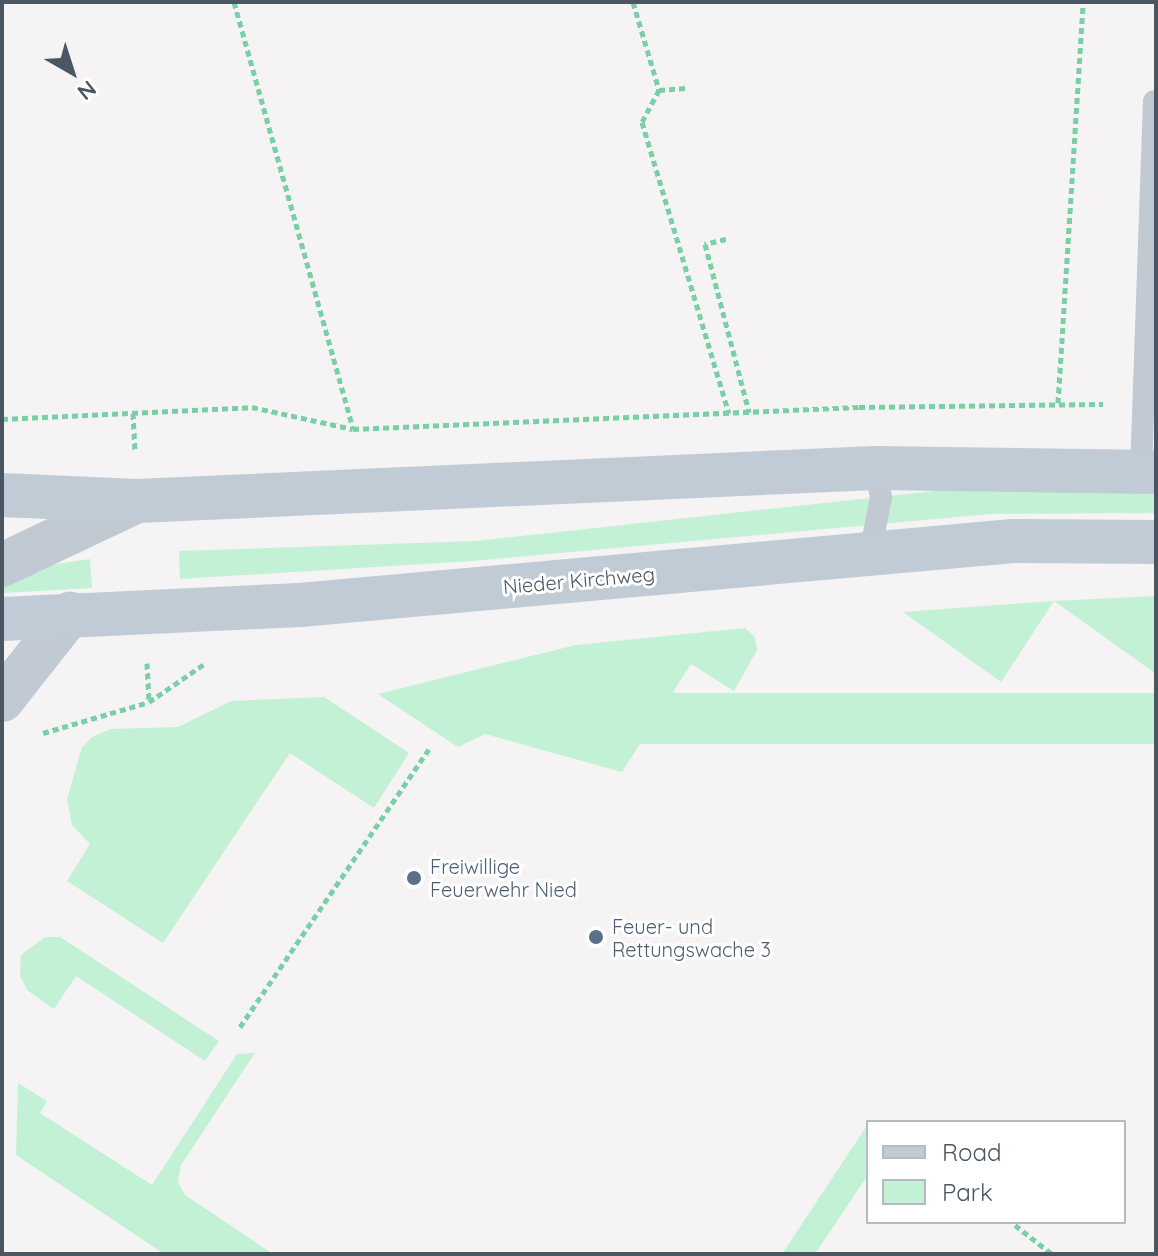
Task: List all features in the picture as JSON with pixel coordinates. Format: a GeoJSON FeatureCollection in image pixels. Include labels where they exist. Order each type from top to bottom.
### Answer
{"type":"FeatureCollection","features":[{"type":"Feature","properties":{"kind":"main road"},"geometry":{"type":"LineString","coordinates":[[2,495],[137,501],[875,468],[1148,472]]}},
{"type":"Feature","properties":{"kind":"main road","name":"Nieder Kirchweg"},"geometry":{"type":"LineString","coordinates":[[2,619],[300,605],[1013,541],[1156,542]]}},
{"type":"Feature","properties":{"kind":"street"},"geometry":{"type":"LineString","coordinates":[[2,565],[137,501]]}},
{"type":"Feature","properties":{"kind":"street"},"geometry":{"type":"LineString","coordinates":[[2,700],[70,614]]}},
{"type":"Feature","properties":{"kind":"lane"},"geometry":{"type":"LineString","coordinates":[[1148,472],[1143,404],[1154,101]]}},
{"type":"Feature","properties":{"kind":"lane"},"geometry":{"type":"LineString","coordinates":[[870,554],[881,497],[875,468]]}},
{"type":"Feature","properties":{"kind":"path"},"geometry":{"type":"LineString","coordinates":[[234,2],[353,429]]}},
{"type":"Feature","properties":{"kind":"path"},"geometry":{"type":"LineString","coordinates":[[633,2],[659,90],[642,122],[729,413]]}},
{"type":"Feature","properties":{"kind":"path"},"geometry":{"type":"LineString","coordinates":[[1058,403],[1083,2]]}},
{"type":"Feature","properties":{"kind":"path"},"geometry":{"type":"LineString","coordinates":[[659,90],[686,88]]}},
{"type":"Feature","properties":{"kind":"path"},"geometry":{"type":"LineString","coordinates":[[726,239],[705,244],[749,412]]}},
{"type":"Feature","properties":{"kind":"path"},"geometry":{"type":"LineString","coordinates":[[2,419],[252,407],[353,429],[749,412],[1058,403],[1143,404]]}},
{"type":"Feature","properties":{"kind":"path"},"geometry":{"type":"LineString","coordinates":[[133,413],[135,455]]}},
{"type":"Feature","properties":{"kind":"path"},"geometry":{"type":"LineString","coordinates":[[31,734],[149,702],[147,658]]}},
{"type":"Feature","properties":{"kind":"path"},"geometry":{"type":"LineString","coordinates":[[240,1027],[429,749]]}},
{"type":"Feature","properties":{"kind":"path"},"geometry":{"type":"LineString","coordinates":[[1015,1225],[1052,1254]]}},
{"type":"Feature","properties":{"kind":"green space"},"geometry":{"type":"Polygon","coordinates":[[[990,485],[1156,494],[1156,513],[990,514],[472,561],[180,579],[179,551],[476,541],[990,485]]]}},
{"type":"Feature","properties":{"kind":"green space"},"geometry":{"type":"Polygon","coordinates":[[[90,559],[92,588],[2,593],[2,587],[30,568],[90,559]]]}},
{"type":"Feature","properties":{"kind":"green space"},"geometry":{"type":"Polygon","coordinates":[[[1156,596],[1156,674],[1054,601],[1156,596]]]}},
{"type":"Feature","properties":{"kind":"green space"},"geometry":{"type":"Polygon","coordinates":[[[1054,601],[1001,682],[903,612],[1054,601]]]}},
{"type":"Feature","properties":{"kind":"green space"},"geometry":{"type":"Polygon","coordinates":[[[745,628],[755,637],[757,650],[734,691],[691,664],[622,772],[485,734],[458,747],[378,694],[576,645],[745,628]]]}},
{"type":"Feature","properties":{"kind":"green space"},"geometry":{"type":"Polygon","coordinates":[[[640,693],[1156,693],[1156,744],[640,744],[640,693]]]}},
{"type":"Feature","properties":{"kind":"green space"},"geometry":{"type":"Polygon","coordinates":[[[324,697],[409,753],[374,808],[290,753],[163,943],[67,881],[90,844],[72,825],[67,799],[82,747],[92,737],[111,729],[178,727],[231,701],[324,697]]]}},
{"type":"Feature","properties":{"kind":"green space"},"geometry":{"type":"Polygon","coordinates":[[[45,937],[60,937],[219,1041],[205,1061],[76,976],[54,1009],[27,990],[20,976],[21,955],[45,937]]]}},
{"type":"Feature","properties":{"kind":"green space"},"geometry":{"type":"Polygon","coordinates":[[[255,1053],[181,1165],[178,1182],[185,1195],[273,1254],[164,1254],[16,1155],[18,1083],[47,1101],[40,1113],[152,1185],[237,1054],[255,1053]]]}},
{"type":"Feature","properties":{"kind":"green space"},"geometry":{"type":"Polygon","coordinates":[[[866,1127],[866,1178],[815,1254],[782,1254],[866,1127]]]}},
{"type":"Feature","properties":{"kind":"place","name":"Freiwillige Feuerwehr Nied"},"geometry":{"type":"Point","coordinates":[414,878]}},
{"type":"Feature","properties":{"kind":"place","name":"Feuer- und Rettungswache 3"},"geometry":{"type":"Point","coordinates":[596,937]}}]}
